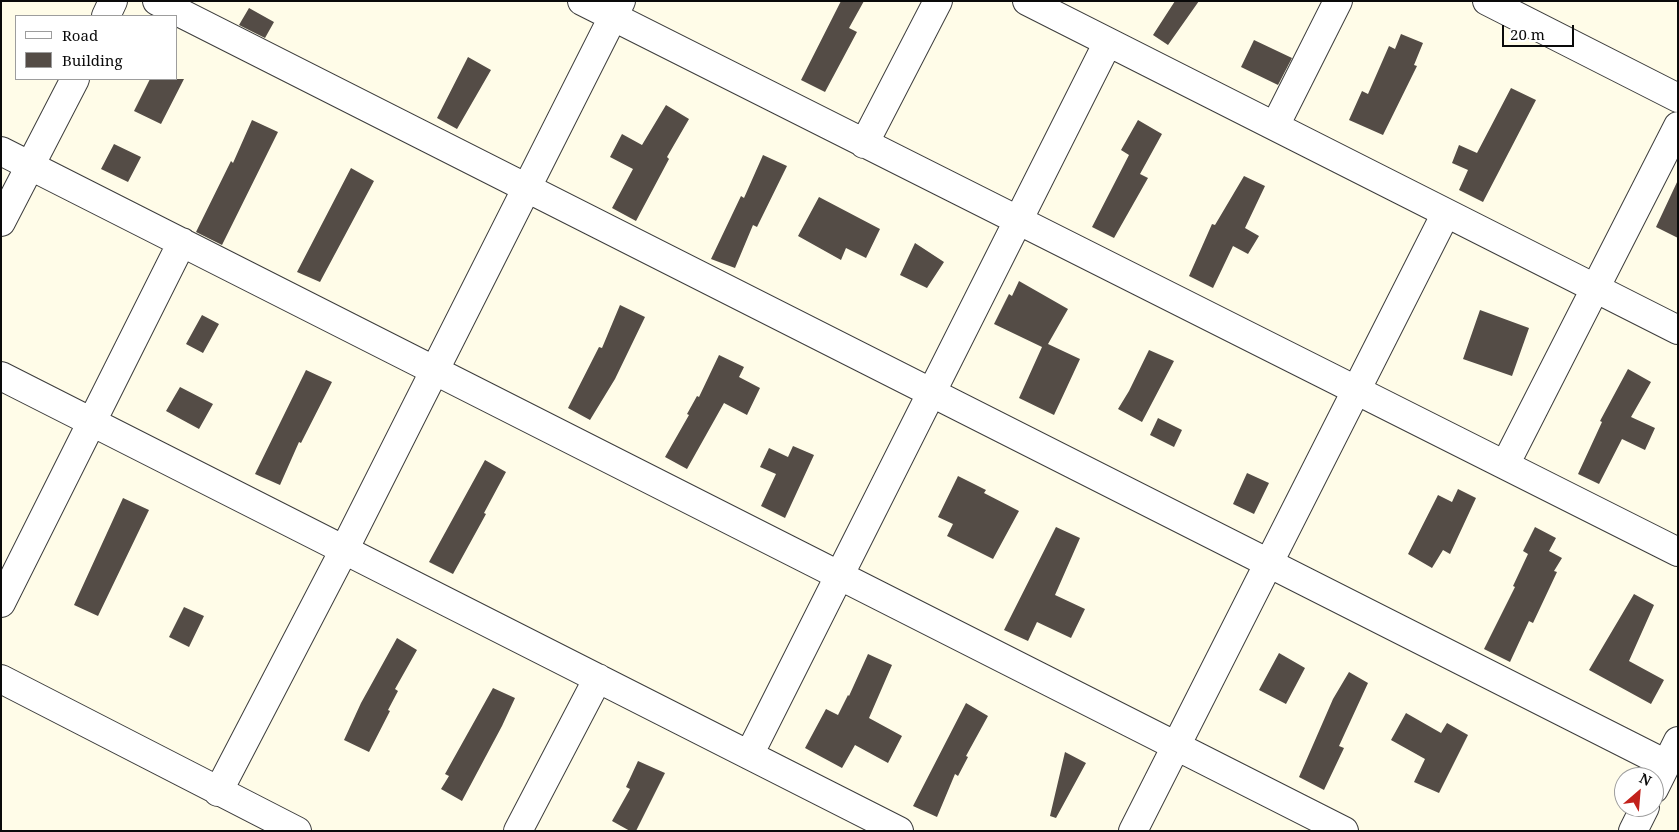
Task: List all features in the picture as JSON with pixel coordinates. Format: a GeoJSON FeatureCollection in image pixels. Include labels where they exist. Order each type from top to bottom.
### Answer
{"type":"FeatureCollection","features":[{"type":"Feature","properties":{"kind":"street"},"geometry":{"type":"LineString","coordinates":[[106,15],[113,1]]}},
{"type":"Feature","properties":{"kind":"street"},"geometry":{"type":"LineString","coordinates":[[157,1],[1268,564],[1672,753],[1664,769]]}},
{"type":"Feature","properties":{"kind":"street"},"geometry":{"type":"LineString","coordinates":[[582,1],[617,9],[864,144],[1678,552]]}},
{"type":"Feature","properties":{"kind":"street"},"geometry":{"type":"LineString","coordinates":[[864,144],[938,1]]}},
{"type":"Feature","properties":{"kind":"street"},"geometry":{"type":"LineString","coordinates":[[1027,1],[1678,330]]}},
{"type":"Feature","properties":{"kind":"street"},"geometry":{"type":"LineString","coordinates":[[1275,126],[1338,1]]}},
{"type":"Feature","properties":{"kind":"street"},"geometry":{"type":"LineString","coordinates":[[1487,1],[1678,98]]}},
{"type":"Feature","properties":{"kind":"street"},"geometry":{"type":"LineString","coordinates":[[218,792],[344,550],[617,9]]}},
{"type":"Feature","properties":{"kind":"street"},"geometry":{"type":"LineString","coordinates":[[749,755],[1108,42]]}},
{"type":"Feature","properties":{"kind":"street"},"geometry":{"type":"LineString","coordinates":[[1,222],[74,80]]}},
{"type":"Feature","properties":{"kind":"street"},"geometry":{"type":"LineString","coordinates":[[1505,465],[1678,126]]}},
{"type":"Feature","properties":{"kind":"street"},"geometry":{"type":"LineString","coordinates":[[1,150],[1344,831]]}},
{"type":"Feature","properties":{"kind":"street"},"geometry":{"type":"LineString","coordinates":[[1133,831],[1446,213]]}},
{"type":"Feature","properties":{"kind":"street"},"geometry":{"type":"LineString","coordinates":[[1,603],[182,242]]}},
{"type":"Feature","properties":{"kind":"street"},"geometry":{"type":"LineString","coordinates":[[1,376],[899,831]]}},
{"type":"Feature","properties":{"kind":"street"},"geometry":{"type":"LineString","coordinates":[[518,831],[598,678]]}},
{"type":"Feature","properties":{"kind":"street"},"geometry":{"type":"LineString","coordinates":[[1,679],[297,831]]}},
{"type":"Feature","properties":{"kind":"street"},"geometry":{"type":"LineString","coordinates":[[1633,831],[1640,817]]}},
{"type":"Feature","properties":{"kind":"building"},"geometry":{"type":"Polygon","coordinates":[[[841,1],[864,1],[849,28],[857,32],[825,92],[801,80],[841,1]]]}},
{"type":"Feature","properties":{"kind":"building"},"geometry":{"type":"Polygon","coordinates":[[[1175,1],[1199,1],[1168,45],[1153,35],[1175,1]]]}},
{"type":"Feature","properties":{"kind":"building"},"geometry":{"type":"Polygon","coordinates":[[[249,8],[274,22],[265,38],[239,25],[249,8]]]}},
{"type":"Feature","properties":{"kind":"building"},"geometry":{"type":"Polygon","coordinates":[[[1401,34],[1423,43],[1414,65],[1417,66],[1383,135],[1349,120],[1362,91],[1368,94],[1389,46],[1395,49],[1401,34]]]}},
{"type":"Feature","properties":{"kind":"building"},"geometry":{"type":"Polygon","coordinates":[[[1254,40],[1292,58],[1278,85],[1241,67],[1254,40]]]}},
{"type":"Feature","properties":{"kind":"building"},"geometry":{"type":"Polygon","coordinates":[[[468,57],[491,70],[457,129],[437,118],[468,57]]]}},
{"type":"Feature","properties":{"kind":"building"},"geometry":{"type":"Polygon","coordinates":[[[184,79],[161,124],[134,111],[150,80],[184,79]]]}},
{"type":"Feature","properties":{"kind":"building"},"geometry":{"type":"Polygon","coordinates":[[[1511,88],[1536,100],[1483,202],[1459,190],[1468,170],[1452,163],[1459,145],[1477,153],[1511,88]]]}},
{"type":"Feature","properties":{"kind":"building"},"geometry":{"type":"Polygon","coordinates":[[[666,105],[689,119],[667,157],[669,159],[636,221],[612,208],[633,169],[610,157],[622,134],[642,145],[666,105]]]}},
{"type":"Feature","properties":{"kind":"building"},"geometry":{"type":"Polygon","coordinates":[[[252,120],[278,132],[222,245],[196,232],[231,161],[233,163],[252,120]]]}},
{"type":"Feature","properties":{"kind":"building"},"geometry":{"type":"Polygon","coordinates":[[[1138,120],[1162,134],[1140,174],[1148,178],[1114,238],[1092,227],[1129,155],[1121,150],[1138,120]]]}},
{"type":"Feature","properties":{"kind":"building"},"geometry":{"type":"Polygon","coordinates":[[[114,144],[141,157],[128,182],[101,169],[114,144]]]}},
{"type":"Feature","properties":{"kind":"building"},"geometry":{"type":"Polygon","coordinates":[[[763,155],[787,166],[757,227],[753,225],[735,268],[711,259],[741,196],[744,198],[763,155]]]}},
{"type":"Feature","properties":{"kind":"building"},"geometry":{"type":"Polygon","coordinates":[[[351,168],[374,181],[320,282],[297,272],[351,168]]]}},
{"type":"Feature","properties":{"kind":"building"},"geometry":{"type":"Polygon","coordinates":[[[1244,176],[1265,186],[1245,228],[1259,236],[1248,254],[1233,246],[1213,288],[1189,276],[1212,224],[1215,225],[1244,176]]]}},
{"type":"Feature","properties":{"kind":"building"},"geometry":{"type":"Polygon","coordinates":[[[1678,180],[1678,238],[1656,227],[1678,180]]]}},
{"type":"Feature","properties":{"kind":"building"},"geometry":{"type":"Polygon","coordinates":[[[819,197],[880,229],[866,258],[846,248],[841,260],[798,236],[819,197]]]}},
{"type":"Feature","properties":{"kind":"building"},"geometry":{"type":"Polygon","coordinates":[[[915,243],[944,262],[927,288],[900,275],[915,243]]]}},
{"type":"Feature","properties":{"kind":"building"},"geometry":{"type":"Polygon","coordinates":[[[1019,281],[1068,309],[1048,344],[1080,359],[1054,415],[1019,398],[1042,347],[994,324],[1009,294],[1012,296],[1019,281]]]}},
{"type":"Feature","properties":{"kind":"building"},"geometry":{"type":"Polygon","coordinates":[[[620,305],[645,317],[615,379],[590,420],[568,408],[599,347],[602,348],[620,305]]]}},
{"type":"Feature","properties":{"kind":"building"},"geometry":{"type":"Polygon","coordinates":[[[1480,310],[1529,328],[1512,376],[1463,359],[1480,310]]]}},
{"type":"Feature","properties":{"kind":"building"},"geometry":{"type":"Polygon","coordinates":[[[202,315],[219,324],[203,353],[186,344],[202,315]]]}},
{"type":"Feature","properties":{"kind":"building"},"geometry":{"type":"Polygon","coordinates":[[[1149,350],[1174,361],[1142,422],[1118,409],[1149,350]]]}},
{"type":"Feature","properties":{"kind":"building"},"geometry":{"type":"Polygon","coordinates":[[[719,355],[744,367],[739,377],[760,388],[747,415],[724,403],[687,469],[665,457],[689,415],[687,414],[697,396],[699,397],[719,355]]]}},
{"type":"Feature","properties":{"kind":"building"},"geometry":{"type":"Polygon","coordinates":[[[1628,369],[1651,382],[1631,417],[1655,428],[1645,450],[1622,439],[1599,484],[1578,474],[1602,422],[1600,421],[1628,369]]]}},
{"type":"Feature","properties":{"kind":"building"},"geometry":{"type":"Polygon","coordinates":[[[306,370],[332,382],[301,443],[299,442],[280,485],[255,474],[306,370]]]}},
{"type":"Feature","properties":{"kind":"building"},"geometry":{"type":"Polygon","coordinates":[[[180,387],[213,404],[199,429],[166,411],[180,387]]]}},
{"type":"Feature","properties":{"kind":"building"},"geometry":{"type":"Polygon","coordinates":[[[1158,418],[1182,430],[1174,447],[1150,435],[1158,418]]]}},
{"type":"Feature","properties":{"kind":"building"},"geometry":{"type":"Polygon","coordinates":[[[793,446],[814,455],[785,518],[761,506],[776,474],[760,467],[769,448],[788,457],[793,446]]]}},
{"type":"Feature","properties":{"kind":"building"},"geometry":{"type":"Polygon","coordinates":[[[485,460],[506,472],[484,513],[486,514],[453,574],[429,562],[485,460]]]}},
{"type":"Feature","properties":{"kind":"building"},"geometry":{"type":"Polygon","coordinates":[[[1247,473],[1269,483],[1254,514],[1233,504],[1247,473]]]}},
{"type":"Feature","properties":{"kind":"building"},"geometry":{"type":"Polygon","coordinates":[[[958,476],[986,490],[984,493],[1019,511],[993,559],[947,536],[953,524],[938,517],[958,476]]]}},
{"type":"Feature","properties":{"kind":"building"},"geometry":{"type":"Polygon","coordinates":[[[1458,489],[1476,498],[1450,554],[1443,550],[1432,568],[1408,554],[1438,495],[1452,502],[1458,489]]]}},
{"type":"Feature","properties":{"kind":"building"},"geometry":{"type":"Polygon","coordinates":[[[123,498],[149,510],[98,616],[74,605],[123,498]]]}},
{"type":"Feature","properties":{"kind":"building"},"geometry":{"type":"Polygon","coordinates":[[[1056,527],[1080,538],[1055,595],[1085,609],[1071,638],[1037,622],[1028,641],[1004,630],[1056,527]]]}},
{"type":"Feature","properties":{"kind":"building"},"geometry":{"type":"Polygon","coordinates":[[[1535,527],[1556,538],[1549,551],[1562,558],[1554,571],[1557,572],[1533,623],[1529,621],[1510,662],[1484,649],[1515,587],[1513,586],[1528,554],[1523,551],[1535,527]]]}},
{"type":"Feature","properties":{"kind":"building"},"geometry":{"type":"Polygon","coordinates":[[[1634,594],[1654,605],[1629,661],[1664,680],[1651,704],[1589,670],[1634,594]]]}},
{"type":"Feature","properties":{"kind":"building"},"geometry":{"type":"Polygon","coordinates":[[[184,607],[204,616],[189,647],[169,637],[184,607]]]}},
{"type":"Feature","properties":{"kind":"building"},"geometry":{"type":"Polygon","coordinates":[[[397,638],[417,650],[395,689],[398,691],[388,710],[390,711],[369,752],[344,740],[361,703],[397,638]]]}},
{"type":"Feature","properties":{"kind":"building"},"geometry":{"type":"Polygon","coordinates":[[[1279,653],[1305,668],[1286,704],[1259,690],[1279,653]]]}},
{"type":"Feature","properties":{"kind":"building"},"geometry":{"type":"Polygon","coordinates":[[[868,654],[892,665],[869,718],[902,736],[888,763],[855,745],[842,768],[805,748],[826,709],[838,715],[868,654]]]}},
{"type":"Feature","properties":{"kind":"building"},"geometry":{"type":"Polygon","coordinates":[[[1349,672],[1368,683],[1339,746],[1344,748],[1324,790],[1299,777],[1333,699],[1349,672]]]}},
{"type":"Feature","properties":{"kind":"building"},"geometry":{"type":"Polygon","coordinates":[[[493,688],[515,698],[462,801],[441,789],[449,776],[445,774],[493,688]]]}},
{"type":"Feature","properties":{"kind":"building"},"geometry":{"type":"Polygon","coordinates":[[[966,703],[988,716],[966,756],[968,757],[958,776],[955,774],[937,817],[913,806],[966,703]]]}},
{"type":"Feature","properties":{"kind":"building"},"geometry":{"type":"Polygon","coordinates":[[[1406,713],[1441,733],[1447,723],[1468,735],[1439,793],[1414,782],[1425,759],[1391,740],[1406,713]]]}},
{"type":"Feature","properties":{"kind":"building"},"geometry":{"type":"Polygon","coordinates":[[[1065,752],[1086,763],[1056,818],[1050,816],[1065,752]]]}},
{"type":"Feature","properties":{"kind":"building"},"geometry":{"type":"Polygon","coordinates":[[[638,761],[665,773],[636,831],[630,831],[612,821],[630,789],[626,787],[638,761]]]}}]}
